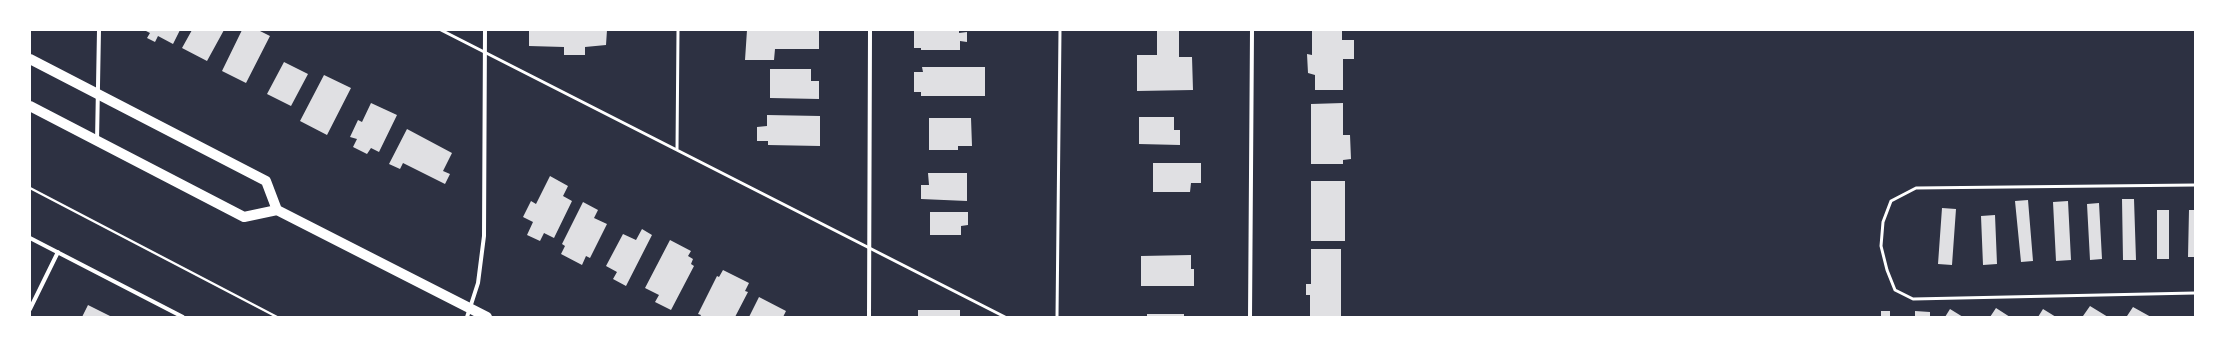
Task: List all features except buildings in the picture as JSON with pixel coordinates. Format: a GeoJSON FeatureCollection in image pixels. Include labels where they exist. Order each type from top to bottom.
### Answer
{"type":"FeatureCollection","features":[{"type":"Feature","properties":{"kind":"main road"},"geometry":{"type":"LineString","coordinates":[[30,59],[266,181],[278,210],[469,313],[487,317]]}},
{"type":"Feature","properties":{"kind":"main road"},"geometry":{"type":"LineString","coordinates":[[30,106],[244,217],[278,210]]}},
{"type":"Feature","properties":{"kind":"street"},"geometry":{"type":"LineString","coordinates":[[97,141],[99,30]]}},
{"type":"Feature","properties":{"kind":"street"},"geometry":{"type":"LineString","coordinates":[[469,313],[478,283],[484,222],[485,30]]}},
{"type":"Feature","properties":{"kind":"street"},"geometry":{"type":"LineString","coordinates":[[869,317],[870,30]]}},
{"type":"Feature","properties":{"kind":"street"},"geometry":{"type":"LineString","coordinates":[[1250,317],[1252,30]]}},
{"type":"Feature","properties":{"kind":"street"},"geometry":{"type":"LineString","coordinates":[[30,238],[183,317]]}},
{"type":"Feature","properties":{"kind":"street"},"geometry":{"type":"LineString","coordinates":[[30,309],[58,252]]}},
{"type":"Feature","properties":{"kind":"lane"},"geometry":{"type":"LineString","coordinates":[[441,30],[1005,317]]}},
{"type":"Feature","properties":{"kind":"lane"},"geometry":{"type":"LineString","coordinates":[[677,150],[678,30]]}},
{"type":"Feature","properties":{"kind":"lane"},"geometry":{"type":"LineString","coordinates":[[1057,317],[1060,30]]}},
{"type":"Feature","properties":{"kind":"lane"},"geometry":{"type":"LineString","coordinates":[[2195,185],[1916,188],[1891,201],[1883,222],[1882,246],[1887,270],[1895,290],[1913,299],[2195,293]]}},
{"type":"Feature","properties":{"kind":"path"},"geometry":{"type":"LineString","coordinates":[[30,188],[277,317]]}}]}
